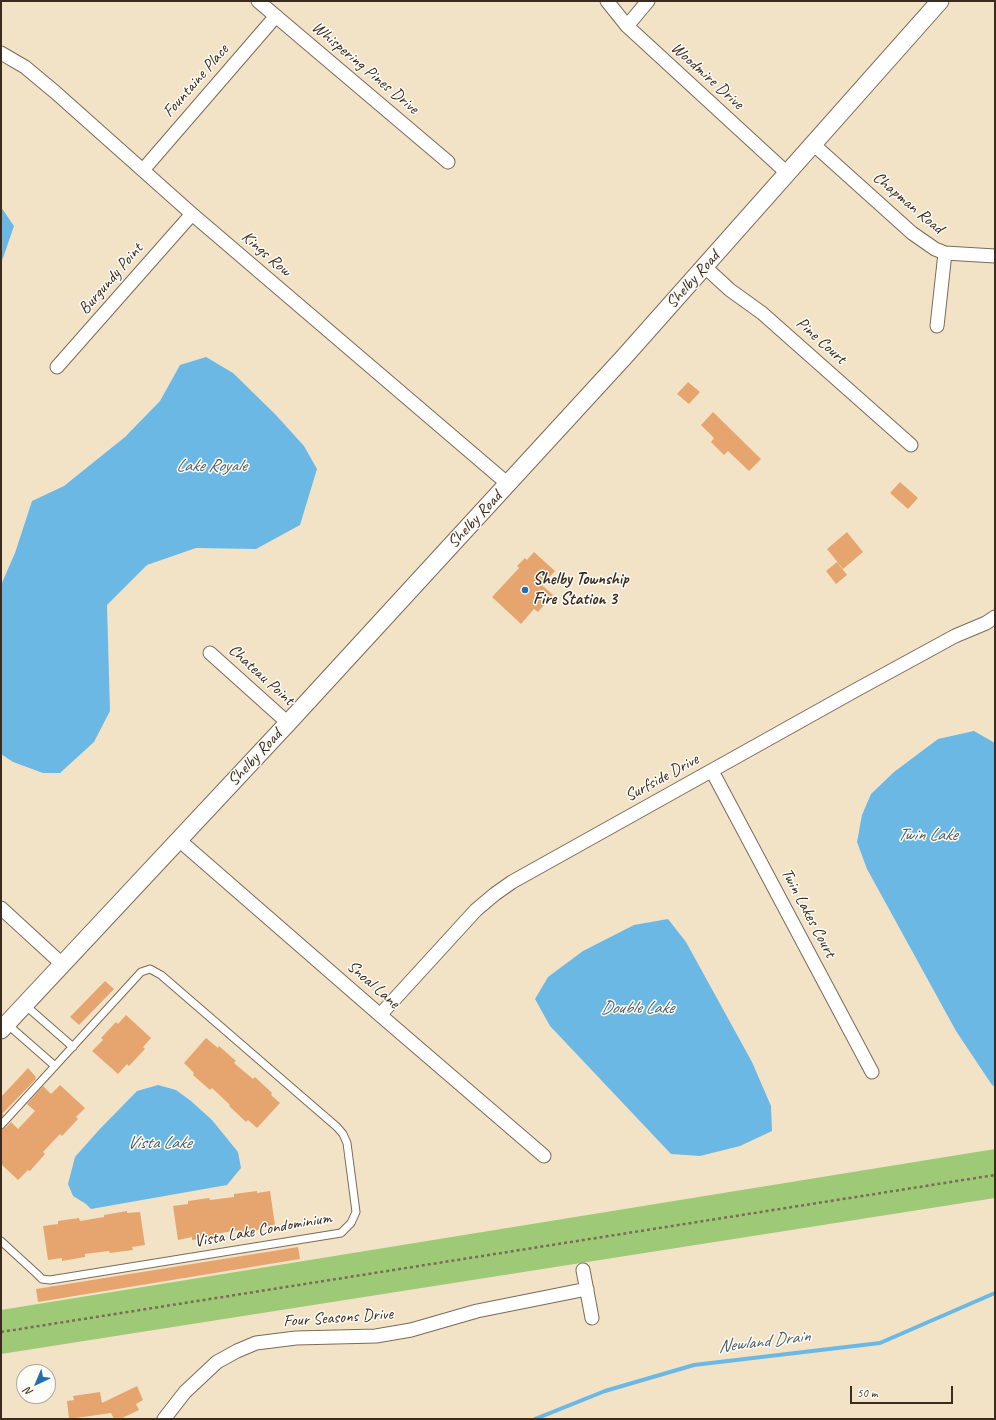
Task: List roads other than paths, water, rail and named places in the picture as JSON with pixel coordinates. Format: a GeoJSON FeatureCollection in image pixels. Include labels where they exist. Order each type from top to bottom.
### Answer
{"type":"FeatureCollection","features":[{"type":"Feature","properties":{"kind":"street","name":"Whispering Pines Drive"},"geometry":{"type":"LineString","coordinates":[[258,1],[448,162]]}},
{"type":"Feature","properties":{"kind":"street","name":"Woodmire Drive"},"geometry":{"type":"LineString","coordinates":[[607,1],[627,26],[787,173]]}},
{"type":"Feature","properties":{"kind":"street"},"geometry":{"type":"LineString","coordinates":[[627,26],[648,1]]}},
{"type":"Feature","properties":{"kind":"street","name":"Shelby Road"},"geometry":{"type":"LineString","coordinates":[[4,1027],[288,723],[508,484],[705,267],[940,1]]}},
{"type":"Feature","properties":{"kind":"street","name":"Fountaine Place"},"geometry":{"type":"LineString","coordinates":[[143,170],[276,16]]}},
{"type":"Feature","properties":{"kind":"street","name":"Kings Row"},"geometry":{"type":"LineString","coordinates":[[1,53],[25,67],[192,214],[508,484]]}},
{"type":"Feature","properties":{"kind":"street","name":"Chapman Road"},"geometry":{"type":"LineString","coordinates":[[813,144],[912,233],[935,249],[944,253],[995,256]]}},
{"type":"Feature","properties":{"kind":"street","name":"Burgundy Point"},"geometry":{"type":"LineString","coordinates":[[57,367],[192,214]]}},
{"type":"Feature","properties":{"kind":"street"},"geometry":{"type":"LineString","coordinates":[[937,326],[944,253]]}},
{"type":"Feature","properties":{"kind":"street","name":"Pine Court"},"geometry":{"type":"LineString","coordinates":[[705,267],[730,290],[762,313],[911,445]]}},
{"type":"Feature","properties":{"kind":"street","name":"Surfside Drive"},"geometry":{"type":"LineString","coordinates":[[380,1015],[476,910],[495,894],[537,868],[856,690],[955,636],[992,622]]}},
{"type":"Feature","properties":{"kind":"street","name":"Chateau Point"},"geometry":{"type":"LineString","coordinates":[[210,653],[288,723]]}},
{"type":"Feature","properties":{"kind":"street","name":"Twin Lakes Court"},"geometry":{"type":"LineString","coordinates":[[712,771],[872,1072]]}},
{"type":"Feature","properties":{"kind":"street","name":"Snoal Lane"},"geometry":{"type":"LineString","coordinates":[[179,840],[544,1156]]}},
{"type":"Feature","properties":{"kind":"street"},"geometry":{"type":"LineString","coordinates":[[1,908],[62,964]]}},
{"type":"Feature","properties":{"kind":"street"},"geometry":{"type":"LineString","coordinates":[[583,1270],[592,1318]]}},
{"type":"Feature","properties":{"kind":"street","name":"Four Seasons Drive"},"geometry":{"type":"LineString","coordinates":[[164,1419],[185,1392],[217,1362],[256,1343],[296,1338],[376,1336],[411,1330],[477,1311],[587,1289]]}},
{"type":"Feature","properties":{"kind":"lane","name":"Vista Lake Condominium"},"geometry":{"type":"LineString","coordinates":[[1,1125],[141,972],[150,969],[161,975],[337,1127],[343,1134],[347,1143],[356,1212],[351,1223],[341,1232],[50,1280],[42,1279],[1,1241]]}},
{"type":"Feature","properties":{"kind":"lane"},"geometry":{"type":"LineString","coordinates":[[24,1005],[73,1047]]}},
{"type":"Feature","properties":{"kind":"lane"},"geometry":{"type":"LineString","coordinates":[[4,1027],[55,1066]]}},
{"type":"Feature","properties":{"kind":"water"},"geometry":{"type":"Polygon","coordinates":[[[1,207],[14,226],[1,261],[1,207]]]}},
{"type":"Feature","properties":{"kind":"water","name":"Lake Royale"},"geometry":{"type":"Polygon","coordinates":[[[206,357],[233,373],[275,414],[304,446],[317,469],[300,525],[256,549],[196,548],[147,565],[107,605],[110,711],[94,742],[60,773],[43,773],[13,762],[1,754],[1,585],[15,553],[32,501],[64,486],[125,437],[160,401],[180,365],[206,357]]]}},
{"type":"Feature","properties":{"kind":"water","name":"Twin Lake"},"geometry":{"type":"Polygon","coordinates":[[[974,731],[995,743],[995,1087],[992,1085],[956,1031],[867,869],[857,842],[862,815],[871,794],[894,772],[938,739],[974,731]]]}},
{"type":"Feature","properties":{"kind":"water","name":"Double Lake"},"geometry":{"type":"Polygon","coordinates":[[[668,919],[686,942],[752,1062],[771,1106],[772,1131],[740,1146],[700,1156],[671,1154],[550,1026],[535,999],[548,977],[583,951],[634,925],[668,919]]]}},
{"type":"Feature","properties":{"kind":"water","name":"Vista Lake"},"geometry":{"type":"Polygon","coordinates":[[[158,1085],[176,1090],[212,1120],[238,1152],[241,1168],[227,1185],[91,1209],[73,1196],[68,1184],[75,1157],[137,1091],[158,1085]]]}},
{"type":"Feature","properties":{"kind":"waterway","name":"Newland Drain"},"geometry":{"type":"LineString","coordinates":[[535,1419],[605,1391],[694,1365],[880,1343],[995,1293]]}},
{"type":"Feature","properties":{"kind":"place","name":"Shelby Township Fire Station 3"},"geometry":{"type":"Point","coordinates":[525,590]}}]}
